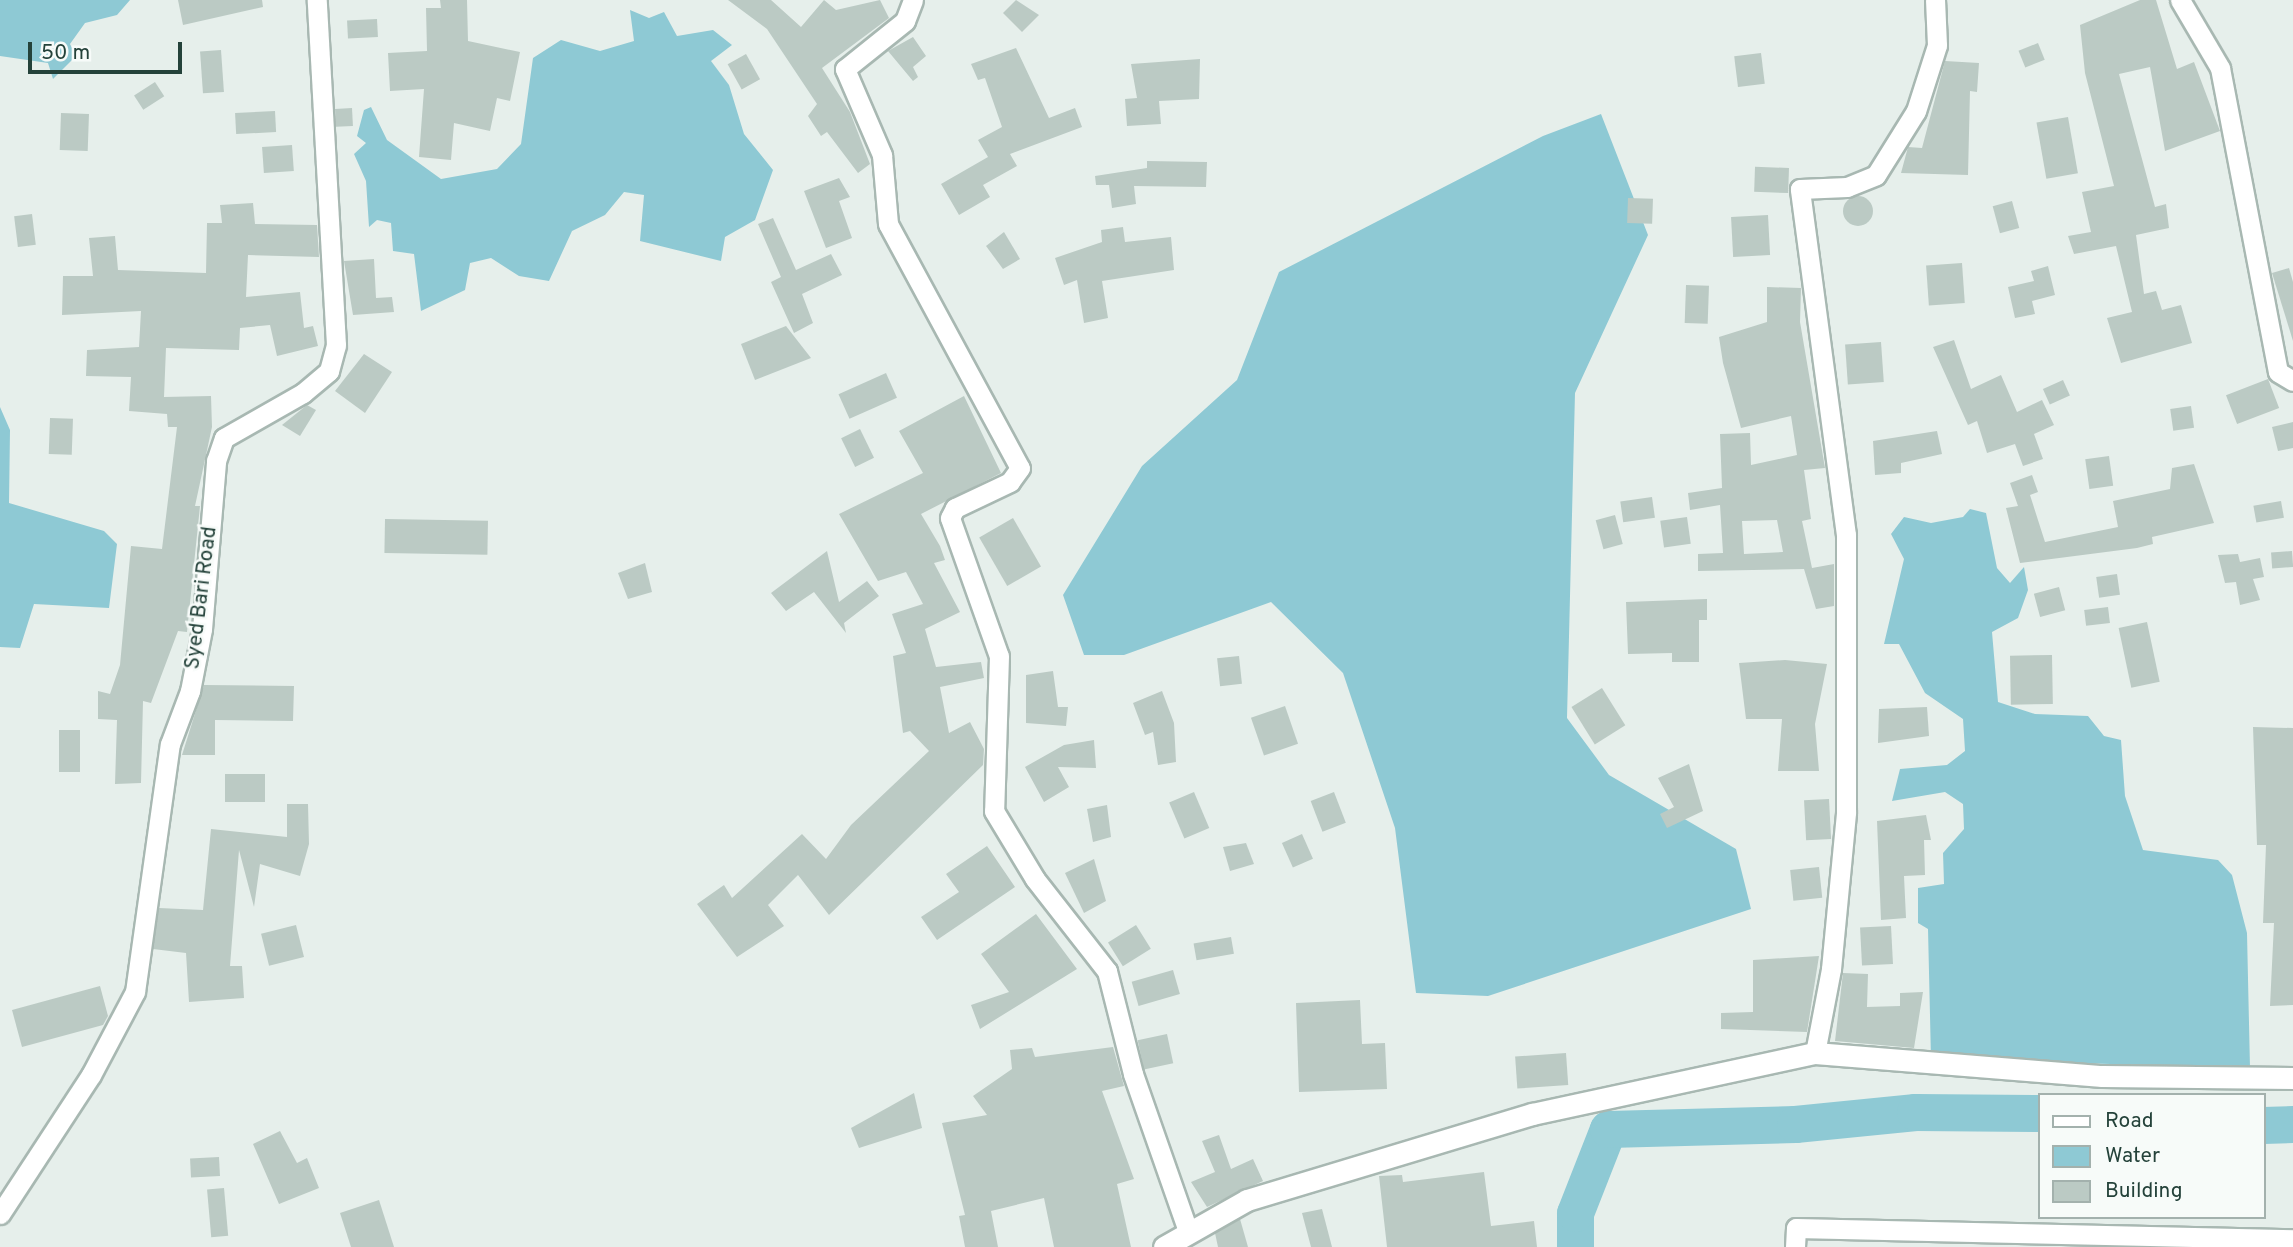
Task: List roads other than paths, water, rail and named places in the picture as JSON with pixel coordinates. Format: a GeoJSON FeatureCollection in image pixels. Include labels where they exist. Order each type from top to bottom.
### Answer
{"type":"FeatureCollection","features":[{"type":"Feature","properties":{"kind":"street","name":"Syed Bari Road"},"geometry":{"type":"LineString","coordinates":[[0,1214],[91,1075],[135,992],[170,744],[190,691],[202,629],[216,461],[224,438],[303,393],[328,371],[336,345],[317,0]]}},
{"type":"Feature","properties":{"kind":"street"},"geometry":{"type":"LineString","coordinates":[[913,0],[905,21],[845,69],[882,155],[888,225],[1020,468],[1010,482],[955,508],[950,518],[999,656],[994,811],[1035,878],[1107,971],[1133,1074],[1187,1228]]}},
{"type":"Feature","properties":{"kind":"street"},"geometry":{"type":"LineString","coordinates":[[1815,1053],[1831,969],[1846,812],[1846,536],[1800,189],[1847,187],[1876,175],[1916,111],[1937,45],[1935,0]]}},
{"type":"Feature","properties":{"kind":"street"},"geometry":{"type":"LineString","coordinates":[[2180,0],[2220,68],[2278,372],[2293,381]]}},
{"type":"Feature","properties":{"kind":"street"},"geometry":{"type":"LineString","coordinates":[[1164,1247],[1187,1228],[1247,1200],[1532,1114],[1815,1053],[2102,1076],[2293,1078]]}},
{"type":"Feature","properties":{"kind":"street"},"geometry":{"type":"LineString","coordinates":[[1794,1247],[1796,1228],[2215,1242],[2293,1239]]}},
{"type":"Feature","properties":{"kind":"water"},"geometry":{"type":"Polygon","coordinates":[[[0,0],[130,0],[117,15],[85,23],[70,44],[76,56],[53,79],[48,63],[0,56],[0,0]]]}},
{"type":"Feature","properties":{"kind":"water"},"geometry":{"type":"Polygon","coordinates":[[[630,10],[649,18],[664,12],[677,36],[713,30],[732,45],[711,61],[729,85],[744,134],[773,170],[755,220],[725,237],[721,261],[640,241],[644,195],[624,192],[605,215],[572,231],[549,281],[519,276],[491,258],[470,263],[465,290],[421,311],[414,254],[393,251],[391,223],[377,220],[369,227],[366,181],[354,154],[366,143],[357,136],[364,110],[371,107],[387,140],[441,179],[497,169],[521,144],[533,58],[561,40],[600,51],[634,41],[630,10]]]}},
{"type":"Feature","properties":{"kind":"water"},"geometry":{"type":"Polygon","coordinates":[[[1601,114],[1648,235],[1575,393],[1567,718],[1609,775],[1736,849],[1751,909],[1488,996],[1416,993],[1395,828],[1343,673],[1271,602],[1124,655],[1084,655],[1063,595],[1142,466],[1237,380],[1279,272],[1543,136],[1601,114]]]}},
{"type":"Feature","properties":{"kind":"water"},"geometry":{"type":"Polygon","coordinates":[[[0,407],[10,430],[9,503],[104,531],[117,544],[109,608],[34,604],[20,648],[0,647],[0,407]]]}},
{"type":"Feature","properties":{"kind":"water"},"geometry":{"type":"Polygon","coordinates":[[[1970,509],[1986,513],[1997,568],[2010,583],[2024,567],[2028,590],[2018,618],[1992,632],[1998,702],[2035,714],[2088,716],[2104,736],[2121,740],[2125,796],[2143,850],[2218,860],[2232,875],[2247,933],[2250,1068],[1931,1059],[1928,929],[1918,923],[1918,888],[1944,884],[1943,853],[1964,829],[1963,804],[1945,792],[1892,801],[1900,769],[1947,765],[1965,751],[1963,719],[1925,693],[1899,644],[1884,644],[1904,559],[1891,534],[1904,517],[1931,523],[1963,517],[1970,509]]]}},
{"type":"Feature","properties":{"kind":"waterway"},"geometry":{"type":"LineString","coordinates":[[1575,1247],[1575,1213],[1608,1129],[1795,1124],[1915,1112],[2038,1113]]}},
{"type":"Feature","properties":{"kind":"waterway"},"geometry":{"type":"LineString","coordinates":[[2265,1125],[2293,1124]]}}]}
